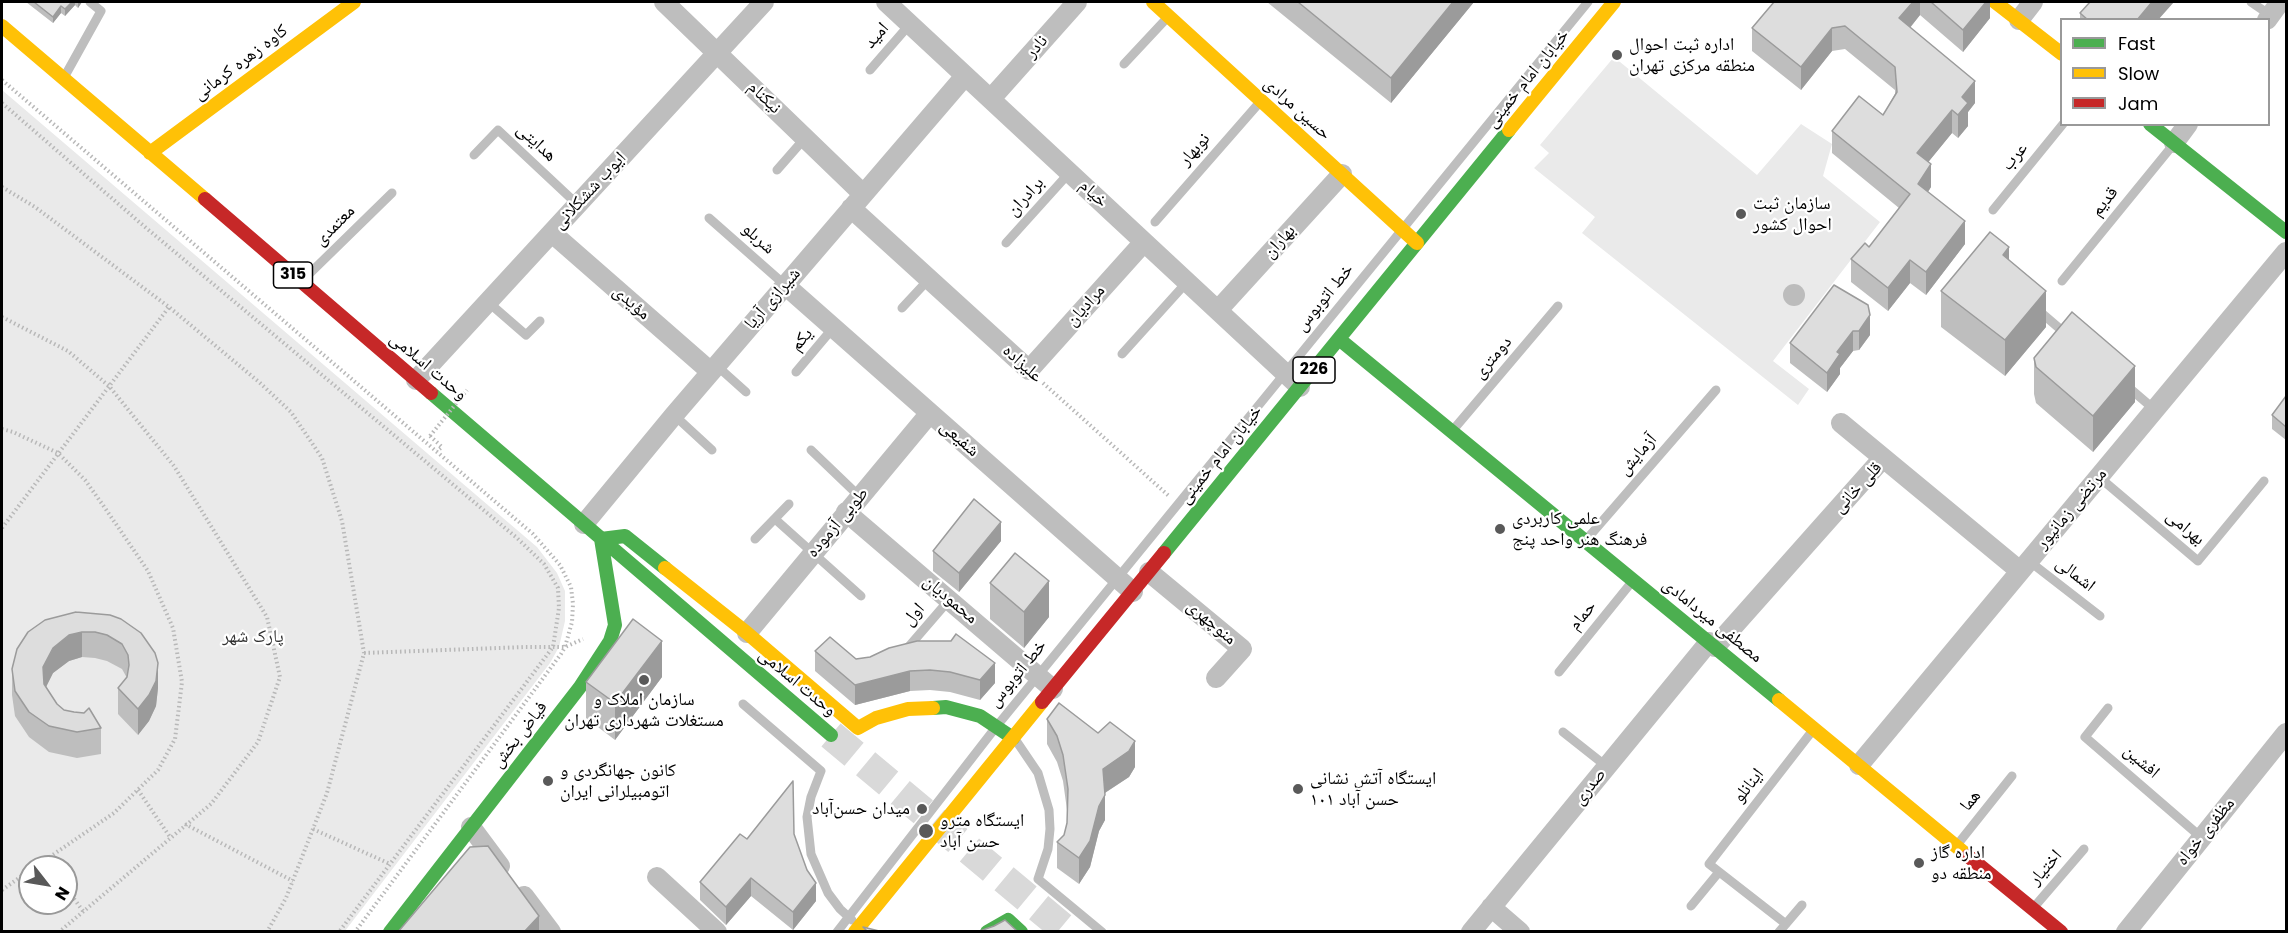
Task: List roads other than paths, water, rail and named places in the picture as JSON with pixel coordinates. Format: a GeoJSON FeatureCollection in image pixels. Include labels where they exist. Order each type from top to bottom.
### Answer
{"type":"FeatureCollection","features":[{"type":"Feature","properties":{"kind":"main road","name":"کاوه زهره کرمانی"},"geometry":{"type":"LineString","coordinates":[[150,153],[354,2]]}},
{"type":"Feature","properties":{"kind":"main road","name":"حسین مرادی"},"geometry":{"type":"LineString","coordinates":[[1153,2],[1417,243]]}},
{"type":"Feature","properties":{"kind":"main road","name":"خیابان امام خمینی"},"geometry":{"type":"LineString","coordinates":[[861,930],[1013,738],[1614,2]]}},
{"type":"Feature","properties":{"kind":"main road"},"geometry":{"type":"LineString","coordinates":[[1995,2],[2060,53]]}},
{"type":"Feature","properties":{"kind":"main road","name":"وحدت اسلامی"},"geometry":{"type":"LineString","coordinates":[[2,26],[831,735]]}},
{"type":"Feature","properties":{"kind":"main road"},"geometry":{"type":"LineString","coordinates":[[2153,126],[2286,232]]}},
{"type":"Feature","properties":{"kind":"main road","name":"مصطفی میردامادی"},"geometry":{"type":"LineString","coordinates":[[1339,339],[2061,932]]}},
{"type":"Feature","properties":{"kind":"main road"},"geometry":{"type":"LineString","coordinates":[[601,539],[626,536],[747,633],[858,728],[876,718],[908,709],[946,707],[980,716],[1013,738]]}},
{"type":"Feature","properties":{"kind":"main road","name":"فیاض بخش"},"geometry":{"type":"LineString","coordinates":[[390,932],[580,687],[610,641],[615,625],[601,539]]}},
{"type":"Feature","properties":{"kind":"main road"},"geometry":{"type":"LineString","coordinates":[[2031,932],[2038,912]]}},
{"type":"Feature","properties":{"kind":"main road"},"geometry":{"type":"LineString","coordinates":[[987,932],[1008,920],[1021,932]]}},
{"type":"Feature","properties":{"kind":"street","name":"نیکنام"},"geometry":{"type":"LineString","coordinates":[[664,2],[805,138],[857,201]]}},
{"type":"Feature","properties":{"kind":"street","name":"ایوب ششکلانی"},"geometry":{"type":"LineString","coordinates":[[416,380],[764,2]]}},
{"type":"Feature","properties":{"kind":"street","name":"نادر"},"geometry":{"type":"LineString","coordinates":[[996,93],[1077,2]]}},
{"type":"Feature","properties":{"kind":"street"},"geometry":{"type":"LineString","coordinates":[[2019,20],[2033,2]]}},
{"type":"Feature","properties":{"kind":"street","name":"خیام"},"geometry":{"type":"LineString","coordinates":[[894,4],[910,24],[965,76],[1300,387]]}},
{"type":"Feature","properties":{"kind":"street","name":"شیرازی آریا"},"geometry":{"type":"LineString","coordinates":[[584,524],[674,415],[965,76]]}},
{"type":"Feature","properties":{"kind":"street"},"geometry":{"type":"LineString","coordinates":[[2174,143],[2187,126]]}},
{"type":"Feature","properties":{"kind":"street","name":"بهاران"},"geometry":{"type":"LineString","coordinates":[[1218,310],[1342,174]]}},
{"type":"Feature","properties":{"kind":"street","name":"علیزاده"},"geometry":{"type":"LineString","coordinates":[[857,201],[929,279],[1029,370]]}},
{"type":"Feature","properties":{"kind":"street","name":"مؤیدی"},"geometry":{"type":"LineString","coordinates":[[552,233],[714,369]]}},
{"type":"Feature","properties":{"kind":"street","name":"مرادیان"},"geometry":{"type":"LineString","coordinates":[[1029,370],[1144,242]]}},
{"type":"Feature","properties":{"kind":"street","name":"مرتضی زمانپور"},"geometry":{"type":"LineString","coordinates":[[1859,765],[2286,252]]}},
{"type":"Feature","properties":{"kind":"street","name":"شفیعی"},"geometry":{"type":"LineString","coordinates":[[785,285],[1132,592]]}},
{"type":"Feature","properties":{"kind":"street","name":"طوبی آزموده"},"geometry":{"type":"LineString","coordinates":[[747,633],[930,413]]}},
{"type":"Feature","properties":{"kind":"street"},"geometry":{"type":"LineString","coordinates":[[1841,423],[1883,458]]}},
{"type":"Feature","properties":{"kind":"street","name":"قلی خانی"},"geometry":{"type":"LineString","coordinates":[[1712,645],[1883,458],[2025,566]]}},
{"type":"Feature","properties":{"kind":"street","name":"محمودیان"},"geometry":{"type":"LineString","coordinates":[[846,512],[1053,689]]}},
{"type":"Feature","properties":{"kind":"street","name":"منوچهری"},"geometry":{"type":"LineString","coordinates":[[1149,572],[1242,649],[1216,678]]}},
{"type":"Feature","properties":{"kind":"street","name":"صدری"},"geometry":{"type":"LineString","coordinates":[[1471,932],[1606,766],[1712,645]]}},
{"type":"Feature","properties":{"kind":"street","name":"مظفری خواه"},"geometry":{"type":"LineString","coordinates":[[2126,932],[2286,733]]}},
{"type":"Feature","properties":{"kind":"street"},"geometry":{"type":"LineString","coordinates":[[471,827],[551,932]]}},
{"type":"Feature","properties":{"kind":"street"},"geometry":{"type":"LineString","coordinates":[[657,877],[717,932]]}},
{"type":"Feature","properties":{"kind":"street"},"geometry":{"type":"LineString","coordinates":[[1491,907],[1520,932]]}},
{"type":"Feature","properties":{"kind":"lane"},"geometry":{"type":"LineString","coordinates":[[63,79],[101,11],[90,2]]}},
{"type":"Feature","properties":{"kind":"lane","name":"خط اتوبوس"},"geometry":{"type":"LineString","coordinates":[[837,932],[996,726],[1588,2]]}},
{"type":"Feature","properties":{"kind":"lane"},"geometry":{"type":"LineString","coordinates":[[2251,2],[2272,12]]}},
{"type":"Feature","properties":{"kind":"lane"},"geometry":{"type":"LineString","coordinates":[[1124,64],[1169,16]]}},
{"type":"Feature","properties":{"kind":"lane","name":"امید"},"geometry":{"type":"LineString","coordinates":[[870,70],[910,24]]}},
{"type":"Feature","properties":{"kind":"lane","name":"نوبهار"},"geometry":{"type":"LineString","coordinates":[[1155,222],[1261,101]]}},
{"type":"Feature","properties":{"kind":"lane","name":"عرب"},"geometry":{"type":"LineString","coordinates":[[1993,210],[2061,126]]}},
{"type":"Feature","properties":{"kind":"lane","name":"هدایتی"},"geometry":{"type":"LineString","coordinates":[[474,155],[498,130],[578,205]]}},
{"type":"Feature","properties":{"kind":"lane"},"geometry":{"type":"LineString","coordinates":[[777,170],[805,138]]}},
{"type":"Feature","properties":{"kind":"lane","name":"قدیم"},"geometry":{"type":"LineString","coordinates":[[2062,281],[2174,143]]}},
{"type":"Feature","properties":{"kind":"lane","name":"برادران"},"geometry":{"type":"LineString","coordinates":[[1006,243],[1070,172]]}},
{"type":"Feature","properties":{"kind":"lane","name":"معتمدی"},"geometry":{"type":"LineString","coordinates":[[301,282],[392,193]]}},
{"type":"Feature","properties":{"kind":"lane","name":"شربلو"},"geometry":{"type":"LineString","coordinates":[[709,218],[785,285]]}},
{"type":"Feature","properties":{"kind":"lane"},"geometry":{"type":"LineString","coordinates":[[902,308],[929,279]]}},
{"type":"Feature","properties":{"kind":"lane"},"geometry":{"type":"LineString","coordinates":[[1122,354],[1188,282]]}},
{"type":"Feature","properties":{"kind":"lane"},"geometry":{"type":"LineString","coordinates":[[2026,301],[2078,344]]}},
{"type":"Feature","properties":{"kind":"lane"},"geometry":{"type":"LineString","coordinates":[[488,302],[526,335],[540,321]]}},
{"type":"Feature","properties":{"kind":"lane","name":"دومتری"},"geometry":{"type":"LineString","coordinates":[[1452,431],[1558,306]]}},
{"type":"Feature","properties":{"kind":"lane","name":"یکم"},"geometry":{"type":"LineString","coordinates":[[796,372],[833,328]]}},
{"type":"Feature","properties":{"kind":"lane"},"geometry":{"type":"LineString","coordinates":[[714,369],[746,392]]}},
{"type":"Feature","properties":{"kind":"lane"},"geometry":{"type":"LineString","coordinates":[[2121,381],[2155,410]]}},
{"type":"Feature","properties":{"kind":"lane","name":"آزمایش"},"geometry":{"type":"LineString","coordinates":[[1586,541],[1716,390]]}},
{"type":"Feature","properties":{"kind":"lane"},"geometry":{"type":"LineString","coordinates":[[674,415],[712,450]]}},
{"type":"Feature","properties":{"kind":"lane"},"geometry":{"type":"LineString","coordinates":[[811,450],[860,496]]}},
{"type":"Feature","properties":{"kind":"lane","name":"بهرامی"},"geometry":{"type":"LineString","coordinates":[[2099,477],[2198,561],[2264,481]]}},
{"type":"Feature","properties":{"kind":"lane"},"geometry":{"type":"LineString","coordinates":[[755,539],[789,504]]}},
{"type":"Feature","properties":{"kind":"lane"},"geometry":{"type":"LineString","coordinates":[[775,519],[861,596]]}},
{"type":"Feature","properties":{"kind":"lane","name":"اشمالی"},"geometry":{"type":"LineString","coordinates":[[2025,566],[2100,616]]}},
{"type":"Feature","properties":{"kind":"lane","name":"حمام"},"geometry":{"type":"LineString","coordinates":[[1559,672],[1634,580]]}},
{"type":"Feature","properties":{"kind":"lane","name":"اول"},"geometry":{"type":"LineString","coordinates":[[905,651],[949,600]]}},
{"type":"Feature","properties":{"kind":"lane"},"geometry":{"type":"LineString","coordinates":[[743,704],[821,771],[810,797],[807,817],[811,854],[828,893],[861,930]]}},
{"type":"Feature","properties":{"kind":"lane","name":"افشین"},"geometry":{"type":"LineString","coordinates":[[2108,708],[2085,737],[2202,837]]}},
{"type":"Feature","properties":{"kind":"lane","name":"اینانلو"},"geometry":{"type":"LineString","coordinates":[[1719,872],[1709,864],[1814,728]]}},
{"type":"Feature","properties":{"kind":"lane"},"geometry":{"type":"LineString","coordinates":[[1563,732],[1606,766]]}},
{"type":"Feature","properties":{"kind":"lane"},"geometry":{"type":"LineString","coordinates":[[1013,738],[1038,772],[1049,810],[1048,849],[1038,879],[1102,932]]}},
{"type":"Feature","properties":{"kind":"lane","name":"هما"},"geometry":{"type":"LineString","coordinates":[[1957,846],[2012,776]]}},
{"type":"Feature","properties":{"kind":"lane","name":"اختیار"},"geometry":{"type":"LineString","coordinates":[[2038,912],[2084,849]]}},
{"type":"Feature","properties":{"kind":"lane"},"geometry":{"type":"LineString","coordinates":[[1691,906],[1719,872],[1783,928],[1802,904]]}},
{"type":"Feature","properties":{"kind":"tunnel"},"geometry":{"type":"LineString","coordinates":[[831,735],[1068,932]]}},
{"type":"Feature","properties":{"kind":"place","name":"اداره ثبت احوال منطقه مركزی تهران"},"geometry":{"type":"Point","coordinates":[1617,55]}},
{"type":"Feature","properties":{"kind":"place","name":"سازمان ثبت احوال کشور"},"geometry":{"type":"Point","coordinates":[1741,214]}},
{"type":"Feature","properties":{"kind":"place","name":"علمی کاربردی فرهنگ هنر واحد پنج"},"geometry":{"type":"Point","coordinates":[1500,529]}},
{"type":"Feature","properties":{"kind":"place","name":"سازمان املاک و مستغلات شهرداری تهران"},"geometry":{"type":"Point","coordinates":[644,680]}},
{"type":"Feature","properties":{"kind":"place","name":"کانون جهانگردی و اتومبیلرانی ایران"},"geometry":{"type":"Point","coordinates":[548,781]}},
{"type":"Feature","properties":{"kind":"place","name":"ایستگاه آتش نشانی ۱۰۱ حسن آباد"},"geometry":{"type":"Point","coordinates":[1298,789]}},
{"type":"Feature","properties":{"kind":"place","name":"میدان حسن‌آباد"},"geometry":{"type":"Point","coordinates":[922,809]}},
{"type":"Feature","properties":{"kind":"place","name":"ایستگاه مترو حسن آباد"},"geometry":{"type":"Point","coordinates":[926,831]}},
{"type":"Feature","properties":{"kind":"place","name":"اداره گاز منطقه دو"},"geometry":{"type":"Point","coordinates":[1919,863]}},
{"type":"Feature","properties":{"kind":"park label","name":"پارک شهر"},"geometry":{"type":"Point","coordinates":[253,637]}}]}
